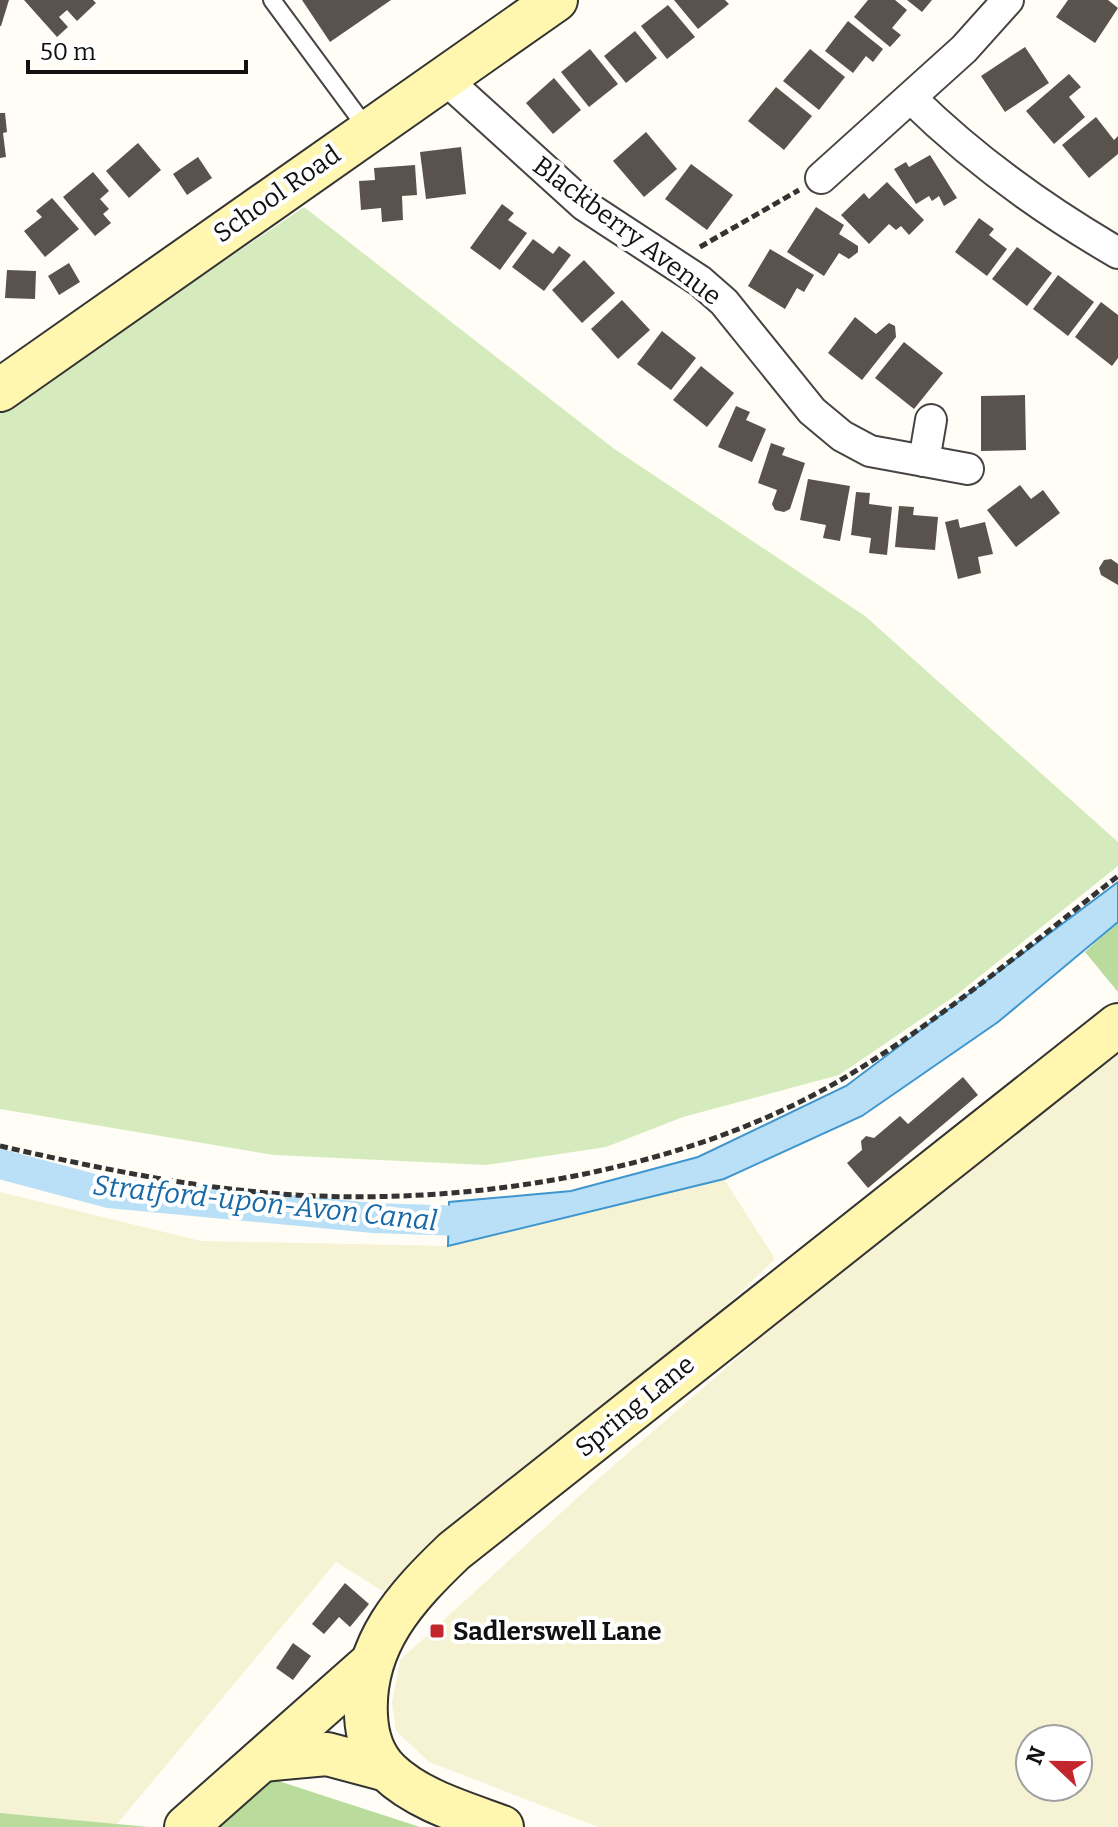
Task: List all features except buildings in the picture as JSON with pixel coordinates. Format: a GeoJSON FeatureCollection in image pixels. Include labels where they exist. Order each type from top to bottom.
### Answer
{"type":"FeatureCollection","features":[{"type":"Feature","properties":{"kind":"main road","name":"School Road"},"geometry":{"type":"LineString","coordinates":[[0,390],[556,0]]}},
{"type":"Feature","properties":{"kind":"main road","name":"Spring Lane"},"geometry":{"type":"LineString","coordinates":[[502,1827],[441,1804],[387,1770],[371,1746],[364,1696],[369,1665],[387,1626],[410,1593],[454,1551],[1118,1025]]}},
{"type":"Feature","properties":{"kind":"main road"},"geometry":{"type":"LineString","coordinates":[[186,1827],[369,1665]]}},
{"type":"Feature","properties":{"kind":"main road"},"geometry":{"type":"LineString","coordinates":[[262,1760],[327,1754],[387,1770]]}},
{"type":"Feature","properties":{"kind":"street"},"geometry":{"type":"LineString","coordinates":[[821,178],[964,49],[1008,0]]}},
{"type":"Feature","properties":{"kind":"street","name":"Blackberry Avenue"},"geometry":{"type":"LineString","coordinates":[[443,77],[584,205],[700,281],[724,302],[812,411],[842,436],[870,451],[968,469]]}},
{"type":"Feature","properties":{"kind":"street"},"geometry":{"type":"LineString","coordinates":[[911,98],[974,157],[1022,193],[1118,253]]}},
{"type":"Feature","properties":{"kind":"street"},"geometry":{"type":"LineString","coordinates":[[924,461],[931,420]]}},
{"type":"Feature","properties":{"kind":"lane"},"geometry":{"type":"LineString","coordinates":[[272,0],[368,130]]}},
{"type":"Feature","properties":{"kind":"path"},"geometry":{"type":"LineString","coordinates":[[671,263],[821,178]]}},
{"type":"Feature","properties":{"kind":"path"},"geometry":{"type":"LineString","coordinates":[[0,1146],[133,1176],[270,1193],[380,1196],[489,1189],[678,1151],[751,1123],[838,1081],[958,1000],[1118,876]]}},
{"type":"Feature","properties":{"kind":"shaded area"},"geometry":{"type":"Polygon","coordinates":[[[1118,1054],[1118,1827],[598,1827],[429,1762],[396,1731],[392,1703],[400,1660],[598,1479],[825,1282],[1118,1054]]]}},
{"type":"Feature","properties":{"kind":"shaded area"},"geometry":{"type":"Polygon","coordinates":[[[724,1179],[775,1259],[725,1307],[389,1595],[336,1562],[117,1824],[0,1813],[0,1192],[201,1241],[448,1246],[724,1179]]]}},
{"type":"Feature","properties":{"kind":"green space"},"geometry":{"type":"Polygon","coordinates":[[[304,207],[613,448],[865,616],[1118,842],[1118,866],[955,996],[839,1075],[683,1117],[606,1147],[486,1165],[274,1155],[0,1109],[0,413],[304,207]]]}},
{"type":"Feature","properties":{"kind":"green space"},"geometry":{"type":"Polygon","coordinates":[[[1118,922],[1118,992],[1085,952],[1118,922]]]}},
{"type":"Feature","properties":{"kind":"green space"},"geometry":{"type":"Polygon","coordinates":[[[266,1777],[420,1827],[199,1827],[266,1777]]]}},
{"type":"Feature","properties":{"kind":"green space"},"geometry":{"type":"Polygon","coordinates":[[[0,1813],[149,1827],[0,1827],[0,1813]]]}},
{"type":"Feature","properties":{"kind":"water"},"geometry":{"type":"Polygon","coordinates":[[[1118,882],[1118,922],[998,1022],[862,1116],[724,1179],[448,1246],[449,1202],[571,1191],[698,1157],[846,1086],[1118,882]]]}},
{"type":"Feature","properties":{"kind":"waterway","name":"Stratford-upon-Avon Canal"},"geometry":{"type":"LineString","coordinates":[[0,1164],[109,1193],[374,1218],[463,1221],[488,1215]]}},
{"type":"Feature","properties":{"kind":"place","name":"Sadlerswell Lane"},"geometry":{"type":"Point","coordinates":[437,1631]}}]}
